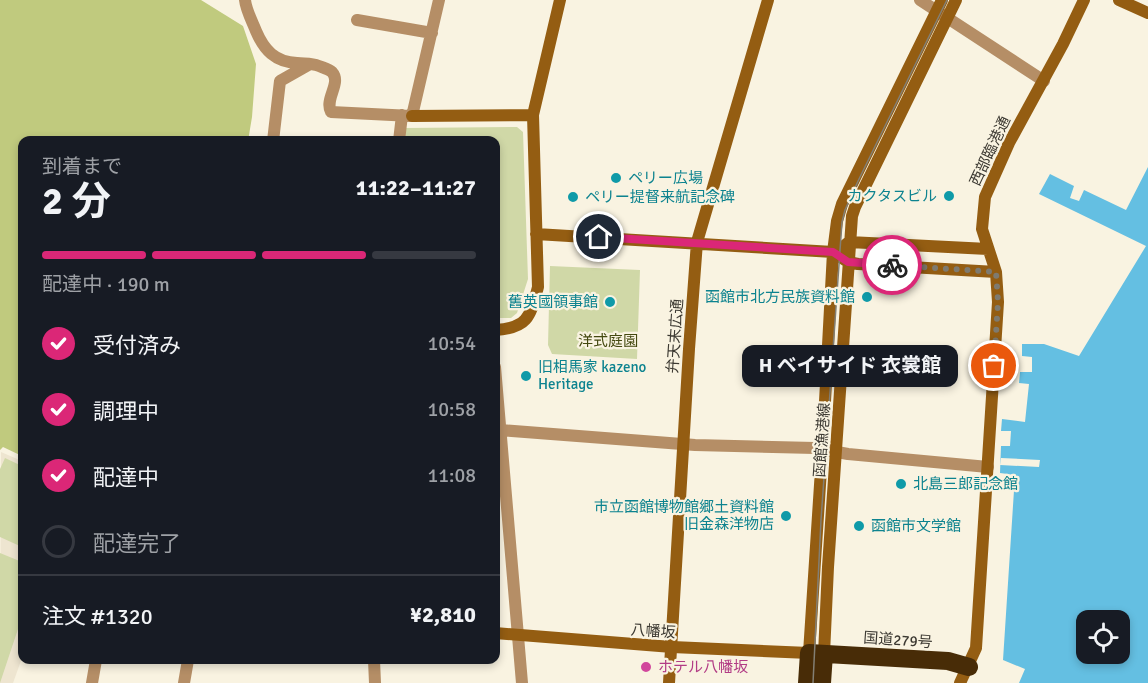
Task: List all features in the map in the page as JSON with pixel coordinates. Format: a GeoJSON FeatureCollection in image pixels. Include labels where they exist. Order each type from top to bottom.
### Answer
{"type":"FeatureCollection","features":[{"type":"Feature","properties":{"kind":"highway","name":"国道279号"},"geometry":{"type":"LineString","coordinates":[[817,654],[948,661],[969,667]]}},
{"type":"Feature","properties":{"kind":"highway"},"geometry":{"type":"LineString","coordinates":[[807,683],[817,654]]}},
{"type":"Feature","properties":{"kind":"highway"},"geometry":{"type":"LineString","coordinates":[[817,654],[822,683]]}},
{"type":"Feature","properties":{"kind":"street"},"geometry":{"type":"LineString","coordinates":[[245,0],[261,43],[279,60],[298,64],[311,63],[331,70],[335,82],[329,97],[328,107],[331,112],[407,115],[533,115]]}},
{"type":"Feature","properties":{"kind":"street"},"geometry":{"type":"LineString","coordinates":[[401,136],[432,33],[439,0]]}},
{"type":"Feature","properties":{"kind":"street"},"geometry":{"type":"LineString","coordinates":[[500,330],[512,329],[527,318],[534,304],[538,287],[533,115],[560,0]]}},
{"type":"Feature","properties":{"kind":"street","name":"弁天末広通"},"geometry":{"type":"LineString","coordinates":[[669,683],[688,349],[698,242],[768,0]]}},
{"type":"Feature","properties":{"kind":"street"},"geometry":{"type":"LineString","coordinates":[[920,0],[942,9],[1044,81]]}},
{"type":"Feature","properties":{"kind":"street","name":"函館漁港線"},"geometry":{"type":"LineString","coordinates":[[817,654],[818,449],[837,221],[842,204],[942,9],[956,0]]}},
{"type":"Feature","properties":{"kind":"street","name":"西部臨港通"},"geometry":{"type":"LineString","coordinates":[[960,683],[976,648],[998,302],[996,272],[982,230],[985,196],[1009,143],[1044,81],[1084,0]]}},
{"type":"Feature","properties":{"kind":"street"},"geometry":{"type":"LineString","coordinates":[[1119,0],[1148,14]]}},
{"type":"Feature","properties":{"kind":"street","name":"函館漁港線"},"geometry":{"type":"LineString","coordinates":[[817,654],[836,452],[849,242],[855,207],[942,9]]}},
{"type":"Feature","properties":{"kind":"street"},"geometry":{"type":"LineString","coordinates":[[357,20],[432,33]]}},
{"type":"Feature","properties":{"kind":"street"},"geometry":{"type":"LineString","coordinates":[[274,136],[280,81],[311,63]]}},
{"type":"Feature","properties":{"kind":"street"},"geometry":{"type":"LineString","coordinates":[[536,234],[698,242],[833,252],[848,262],[996,272]]}},
{"type":"Feature","properties":{"kind":"street"},"geometry":{"type":"LineString","coordinates":[[833,252],[849,242],[988,249]]}},
{"type":"Feature","properties":{"kind":"street"},"geometry":{"type":"LineString","coordinates":[[500,439],[818,449],[988,467]]}},
{"type":"Feature","properties":{"kind":"street"},"geometry":{"type":"LineString","coordinates":[[500,449],[522,683]]}},
{"type":"Feature","properties":{"kind":"street","name":"八幡坂"},"geometry":{"type":"LineString","coordinates":[[500,633],[672,647],[817,654]]}},
{"type":"Feature","properties":{"kind":"street"},"geometry":{"type":"LineString","coordinates":[[92,683],[95,664]]}},
{"type":"Feature","properties":{"kind":"street"},"geometry":{"type":"LineString","coordinates":[[184,683],[187,664]]}},
{"type":"Feature","properties":{"kind":"street"},"geometry":{"type":"LineString","coordinates":[[374,664],[375,683]]}},
{"type":"Feature","properties":{"kind":"shaded area"},"geometry":{"type":"Polygon","coordinates":[[[1,452],[18,459],[18,664],[20,664],[13,683],[0,683],[1,452]]]}},
{"type":"Feature","properties":{"kind":"green space"},"geometry":{"type":"Polygon","coordinates":[[[0,0],[201,0],[243,26],[256,64],[249,136],[18,136],[18,454],[3,447],[0,450],[0,0]]]}},
{"type":"Feature","properties":{"kind":"green space"},"geometry":{"type":"Polygon","coordinates":[[[517,127],[523,132],[528,279],[517,313],[511,318],[500,318],[500,136],[405,136],[406,128],[517,127]]]}},
{"type":"Feature","properties":{"kind":"green space","name":"洋式庭園"},"geometry":{"type":"Polygon","coordinates":[[[550,266],[640,270],[637,359],[552,354],[548,345],[550,266]]]}},
{"type":"Feature","properties":{"kind":"green space"},"geometry":{"type":"Polygon","coordinates":[[[5,458],[18,464],[18,545],[0,537],[0,469],[5,458]]]}},
{"type":"Feature","properties":{"kind":"green space"},"geometry":{"type":"Polygon","coordinates":[[[0,553],[18,560],[18,629],[0,683],[0,553]]]}},
{"type":"Feature","properties":{"kind":"water"},"geometry":{"type":"Polygon","coordinates":[[[1148,167],[1148,683],[1019,683],[1025,669],[1003,660],[1015,475],[1000,473],[1001,446],[1010,446],[1011,431],[1001,431],[1002,419],[1025,422],[1029,384],[1019,383],[1020,372],[1032,372],[1032,357],[1022,356],[1022,344],[1044,344],[1079,356],[1146,246],[1039,194],[1050,174],[1074,186],[1070,198],[1079,201],[1084,190],[1126,210],[1148,167]]]}},
{"type":"Feature","properties":{"kind":"pier"},"geometry":{"type":"Polygon","coordinates":[[[1001,458],[1040,460],[1039,467],[1000,465],[1001,458]]]}},
{"type":"Feature","properties":{"kind":"tram line"},"geometry":{"type":"LineString","coordinates":[[813,683],[821,520],[842,222],[859,179],[947,0]]}},
{"type":"Feature","properties":{"kind":"way so far"},"geometry":{"type":"LineString","coordinates":[[892,265],[996,272],[998,302],[994,366]]}},
{"type":"Feature","properties":{"kind":"place","name":"ペリー広場"},"geometry":{"type":"Point","coordinates":[616,178]}},
{"type":"Feature","properties":{"kind":"place","name":"カクタスビル"},"geometry":{"type":"Point","coordinates":[949,196]}},
{"type":"Feature","properties":{"kind":"place","name":"ペリー提督来航記念碑"},"geometry":{"type":"Point","coordinates":[573,197]}},
{"type":"Feature","properties":{"kind":"place","name":"函館市北方民族資料館"},"geometry":{"type":"Point","coordinates":[867,297]}},
{"type":"Feature","properties":{"kind":"place","name":"舊英國領事館"},"geometry":{"type":"Point","coordinates":[610,302]}},
{"type":"Feature","properties":{"kind":"place","name":"H ベイサイド 衣裳館"},"geometry":{"type":"Point","coordinates":[994,366]}},
{"type":"Feature","properties":{"kind":"place","name":"旧相馬家 kazeno Heritage"},"geometry":{"type":"Point","coordinates":[526,376]}},
{"type":"Feature","properties":{"kind":"place","name":"北島三郎記念館"},"geometry":{"type":"Point","coordinates":[901,484]}},
{"type":"Feature","properties":{"kind":"place","name":"市立函館博物館郷土資料館 旧金森洋物店"},"geometry":{"type":"Point","coordinates":[786,516]}},
{"type":"Feature","properties":{"kind":"place","name":"函館市文学館"},"geometry":{"type":"Point","coordinates":[859,526]}},
{"type":"Feature","properties":{"kind":"place","name":"ホテル八幡坂"},"geometry":{"type":"Point","coordinates":[646,667]}},
{"type":"Feature","properties":{"kind":"route"},"geometry":{"type":"LineString","coordinates":[[599,237],[833,252],[848,262],[892,265]]}}]}
